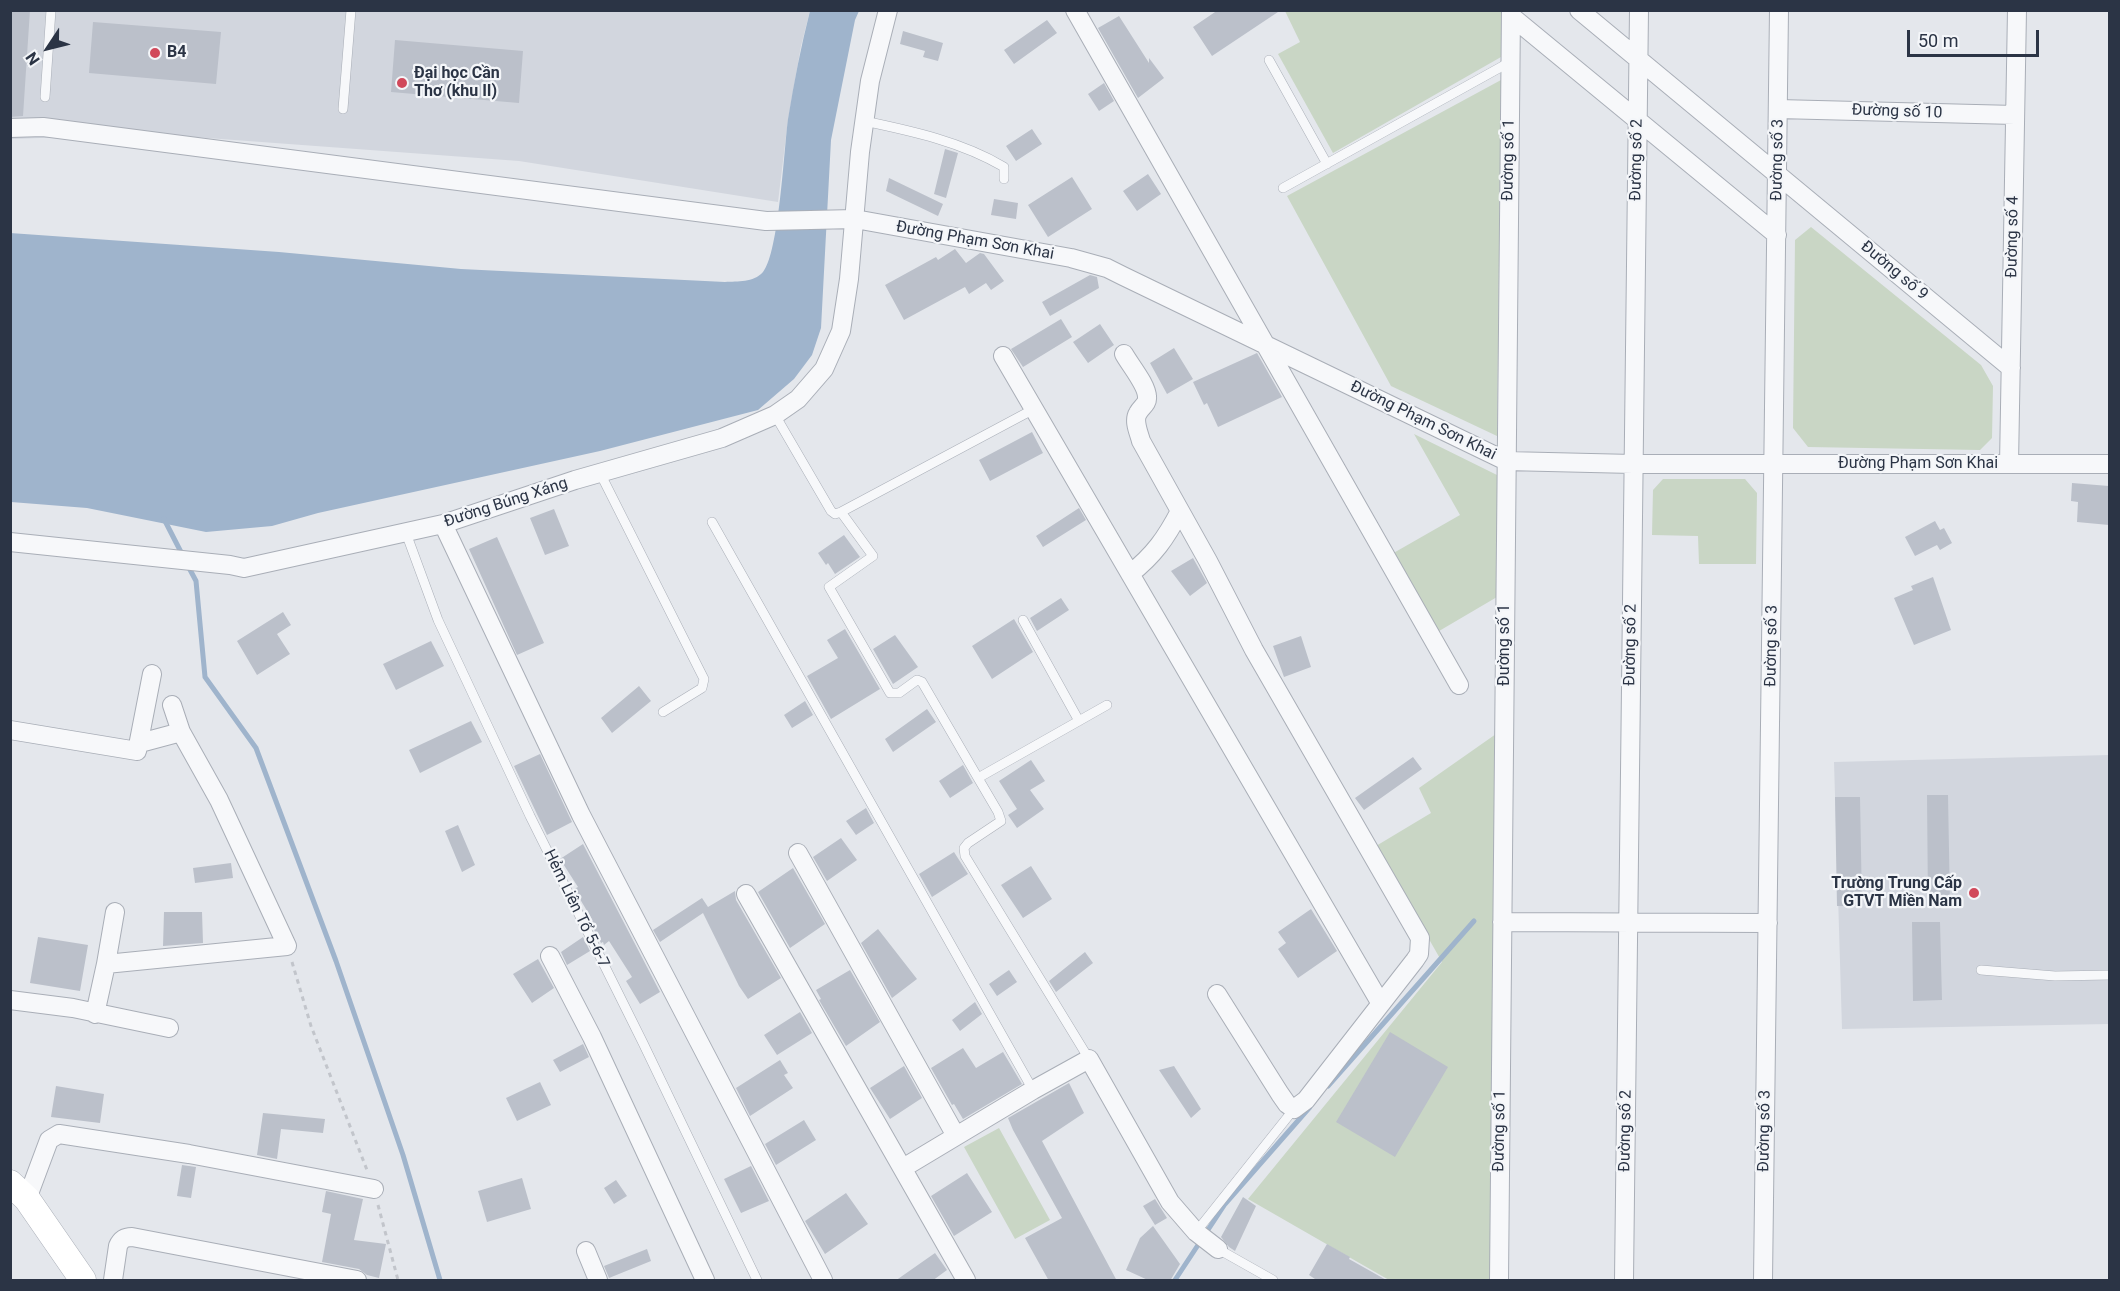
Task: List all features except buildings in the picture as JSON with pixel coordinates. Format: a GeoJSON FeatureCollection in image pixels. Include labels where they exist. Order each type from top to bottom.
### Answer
{"type":"FeatureCollection","features":[{"type":"Feature","properties":{"kind":"street","name":"Đường Búng Xáng"},"geometry":{"type":"LineString","coordinates":[[10,542],[244,568],[443,524],[600,473],[722,438],[775,415],[798,399],[824,369],[841,331],[849,279],[847,220],[870,81],[888,10]]}},
{"type":"Feature","properties":{"kind":"street"},"geometry":{"type":"LineString","coordinates":[[1075,10],[1459,685]]}},
{"type":"Feature","properties":{"kind":"street","name":"Đường số 9"},"geometry":{"type":"LineString","coordinates":[[1580,10],[2011,368]]}},
{"type":"Feature","properties":{"kind":"street","name":"Đường số 2"},"geometry":{"type":"LineString","coordinates":[[1624,1281],[1639,10]]}},
{"type":"Feature","properties":{"kind":"street","name":"Đường số 3"},"geometry":{"type":"LineString","coordinates":[[1763,1281],[1779,10]]}},
{"type":"Feature","properties":{"kind":"street","name":"Đường số 4"},"geometry":{"type":"LineString","coordinates":[[2009,464],[2017,10]]}},
{"type":"Feature","properties":{"kind":"street"},"geometry":{"type":"LineString","coordinates":[[1511,13],[1777,235]]}},
{"type":"Feature","properties":{"kind":"street","name":"Đường số 1"},"geometry":{"type":"LineString","coordinates":[[1499,1281],[1511,13]]}},
{"type":"Feature","properties":{"kind":"street","name":"Đường số 10"},"geometry":{"type":"LineString","coordinates":[[1778,108],[2015,115]]}},
{"type":"Feature","properties":{"kind":"street","name":"Đường Phạm Sơn Khai"},"geometry":{"type":"LineString","coordinates":[[10,128],[43,127],[766,221],[847,220],[1086,262],[1124,276],[1506,461],[1634,464],[2109,464]]}},
{"type":"Feature","properties":{"kind":"street"},"geometry":{"type":"LineString","coordinates":[[1124,354],[1144,386],[1147,396],[1146,404],[1137,414],[1136,420],[1141,441],[1208,561],[1254,650],[1420,938],[1419,954],[1306,1100],[1294,1109],[1280,1094],[1217,994]]}},
{"type":"Feature","properties":{"kind":"street"},"geometry":{"type":"LineString","coordinates":[[1003,356],[1381,1004]]}},
{"type":"Feature","properties":{"kind":"street"},"geometry":{"type":"LineString","coordinates":[[1130,574],[1147,561],[1161,545],[1180,511]]}},
{"type":"Feature","properties":{"kind":"street"},"geometry":{"type":"LineString","coordinates":[[443,524],[581,815],[823,1281]]}},
{"type":"Feature","properties":{"kind":"street"},"geometry":{"type":"LineString","coordinates":[[10,730],[137,751],[152,674]]}},
{"type":"Feature","properties":{"kind":"street"},"geometry":{"type":"LineString","coordinates":[[106,964],[287,946],[219,800],[181,732],[172,705]]}},
{"type":"Feature","properties":{"kind":"street"},"geometry":{"type":"LineString","coordinates":[[140,743],[181,732]]}},
{"type":"Feature","properties":{"kind":"street"},"geometry":{"type":"LineString","coordinates":[[798,853],[956,1136]]}},
{"type":"Feature","properties":{"kind":"street"},"geometry":{"type":"LineString","coordinates":[[746,894],[966,1281]]}},
{"type":"Feature","properties":{"kind":"street"},"geometry":{"type":"LineString","coordinates":[[95,1014],[115,912]]}},
{"type":"Feature","properties":{"kind":"street"},"geometry":{"type":"LineString","coordinates":[[1502,922],[1768,923]]}},
{"type":"Feature","properties":{"kind":"street"},"geometry":{"type":"LineString","coordinates":[[550,956],[592,1037],[705,1281]]}},
{"type":"Feature","properties":{"kind":"street"},"geometry":{"type":"LineString","coordinates":[[10,1000],[73,1008],[169,1028]]}},
{"type":"Feature","properties":{"kind":"street"},"geometry":{"type":"LineString","coordinates":[[903,1168],[1089,1059],[1170,1202],[1196,1232],[1218,1248]]}},
{"type":"Feature","properties":{"kind":"street"},"geometry":{"type":"LineString","coordinates":[[83,1281],[19,1191],[49,1140],[59,1134],[189,1154],[374,1189]]}},
{"type":"Feature","properties":{"kind":"street"},"geometry":{"type":"LineString","coordinates":[[113,1281],[120,1241],[132,1236],[357,1281]]}},
{"type":"Feature","properties":{"kind":"street"},"geometry":{"type":"LineString","coordinates":[[586,1251],[597,1281]]}},
{"type":"Feature","properties":{"kind":"lane"},"geometry":{"type":"LineString","coordinates":[[45,97],[51,10]]}},
{"type":"Feature","properties":{"kind":"lane"},"geometry":{"type":"LineString","coordinates":[[343,109],[351,10]]}},
{"type":"Feature","properties":{"kind":"lane"},"geometry":{"type":"LineString","coordinates":[[1269,60],[1327,164]]}},
{"type":"Feature","properties":{"kind":"lane"},"geometry":{"type":"LineString","coordinates":[[1283,188],[1510,62]]}},
{"type":"Feature","properties":{"kind":"lane"},"geometry":{"type":"LineString","coordinates":[[864,121],[906,130],[984,155],[1004,167],[1004,179]]}},
{"type":"Feature","properties":{"kind":"lane"},"geometry":{"type":"LineString","coordinates":[[775,415],[831,511],[835,514],[841,513],[1034,409]]}},
{"type":"Feature","properties":{"kind":"lane"},"geometry":{"type":"LineString","coordinates":[[600,473],[704,679],[702,688],[663,712]]}},
{"type":"Feature","properties":{"kind":"lane"},"geometry":{"type":"LineString","coordinates":[[841,513],[873,556],[829,587],[890,693],[899,693],[917,680],[922,682],[998,812],[1001,821],[968,843],[964,848],[965,856],[1089,1059]]}},
{"type":"Feature","properties":{"kind":"lane"},"geometry":{"type":"LineString","coordinates":[[712,522],[1033,1090]]}},
{"type":"Feature","properties":{"kind":"lane","name":"Hẻm Liên Tổ 5-6-7"},"geometry":{"type":"LineString","coordinates":[[406,533],[438,620],[520,795],[757,1281]]}},
{"type":"Feature","properties":{"kind":"lane"},"geometry":{"type":"LineString","coordinates":[[1023,620],[1079,721]]}},
{"type":"Feature","properties":{"kind":"lane"},"geometry":{"type":"LineString","coordinates":[[978,778],[1107,705]]}},
{"type":"Feature","properties":{"kind":"lane"},"geometry":{"type":"LineString","coordinates":[[1981,970],[2055,976],[2109,975]]}},
{"type":"Feature","properties":{"kind":"lane"},"geometry":{"type":"LineString","coordinates":[[1196,1232],[1294,1109]]}},
{"type":"Feature","properties":{"kind":"lane"},"geometry":{"type":"LineString","coordinates":[[1218,1248],[1274,1281]]}},
{"type":"Feature","properties":{"kind":"path"},"geometry":{"type":"LineString","coordinates":[[287,946],[311,1026],[374,1189],[398,1281]]}},
{"type":"Feature","properties":{"kind":"shaded area","name":"Đại học Cần Thơ (khu II)"},"geometry":{"type":"Polygon","coordinates":[[[11,11],[810,11],[801,46],[788,120],[778,202],[519,161],[153,134],[11,139],[11,11]]]}},
{"type":"Feature","properties":{"kind":"shaded area","name":"Trường Trung Cấp GTVT Miền Nam"},"geometry":{"type":"Polygon","coordinates":[[[2109,755],[2109,1024],[1842,1029],[1834,762],[2109,755]]]}},
{"type":"Feature","properties":{"kind":"green space"},"geometry":{"type":"Polygon","coordinates":[[[1285,11],[1501,11],[1501,57],[1333,153],[1278,54],[1300,42],[1285,11]]]}},
{"type":"Feature","properties":{"kind":"green space"},"geometry":{"type":"Polygon","coordinates":[[[1501,80],[1497,436],[1391,386],[1287,196],[1501,80]]]}},
{"type":"Feature","properties":{"kind":"green space"},"geometry":{"type":"Polygon","coordinates":[[[1811,227],[1981,365],[1993,386],[1992,438],[1980,450],[1808,447],[1793,428],[1795,240],[1811,227]]]}},
{"type":"Feature","properties":{"kind":"green space"},"geometry":{"type":"Polygon","coordinates":[[[1414,434],[1497,475],[1497,597],[1434,634],[1390,555],[1460,515],[1414,434]]]}},
{"type":"Feature","properties":{"kind":"green space"},"geometry":{"type":"Polygon","coordinates":[[[1663,479],[1745,479],[1757,493],[1756,564],[1699,564],[1698,536],[1652,535],[1653,490],[1663,479]]]}},
{"type":"Feature","properties":{"kind":"green space"},"geometry":{"type":"Polygon","coordinates":[[[1496,734],[1491,1280],[1389,1280],[1248,1199],[1442,962],[1376,846],[1431,813],[1419,788],[1496,734]]]}},
{"type":"Feature","properties":{"kind":"green space"},"geometry":{"type":"Polygon","coordinates":[[[999,1128],[1050,1220],[1015,1239],[964,1147],[999,1128]]]}},
{"type":"Feature","properties":{"kind":"water"},"geometry":{"type":"Polygon","coordinates":[[[810,11],[859,11],[855,20],[831,140],[821,328],[812,355],[794,379],[758,410],[600,451],[318,513],[272,526],[206,532],[87,508],[11,502],[10,233],[279,252],[461,269],[725,282],[750,280],[763,272],[769,261],[773,244],[788,119],[810,11]]]}},
{"type":"Feature","properties":{"kind":"waterway"},"geometry":{"type":"LineString","coordinates":[[164,519],[183,556]]}},
{"type":"Feature","properties":{"kind":"waterway"},"geometry":{"type":"LineString","coordinates":[[187,564],[196,581],[205,677],[256,748],[336,961],[403,1155],[440,1280]]}},
{"type":"Feature","properties":{"kind":"waterway"},"geometry":{"type":"LineString","coordinates":[[1328,1086],[1474,921]]}},
{"type":"Feature","properties":{"kind":"waterway"},"geometry":{"type":"LineString","coordinates":[[1175,1280],[1225,1204],[1310,1107]]}},
{"type":"Feature","properties":{"kind":"place","name":"B4"},"geometry":{"type":"Point","coordinates":[155,53]}},
{"type":"Feature","properties":{"kind":"place","name":"Đại học Cần Thơ (khu II)"},"geometry":{"type":"Point","coordinates":[402,83]}},
{"type":"Feature","properties":{"kind":"place","name":"Trường Trung Cấp GTVT Miền Nam"},"geometry":{"type":"Point","coordinates":[1974,893]}}]}
